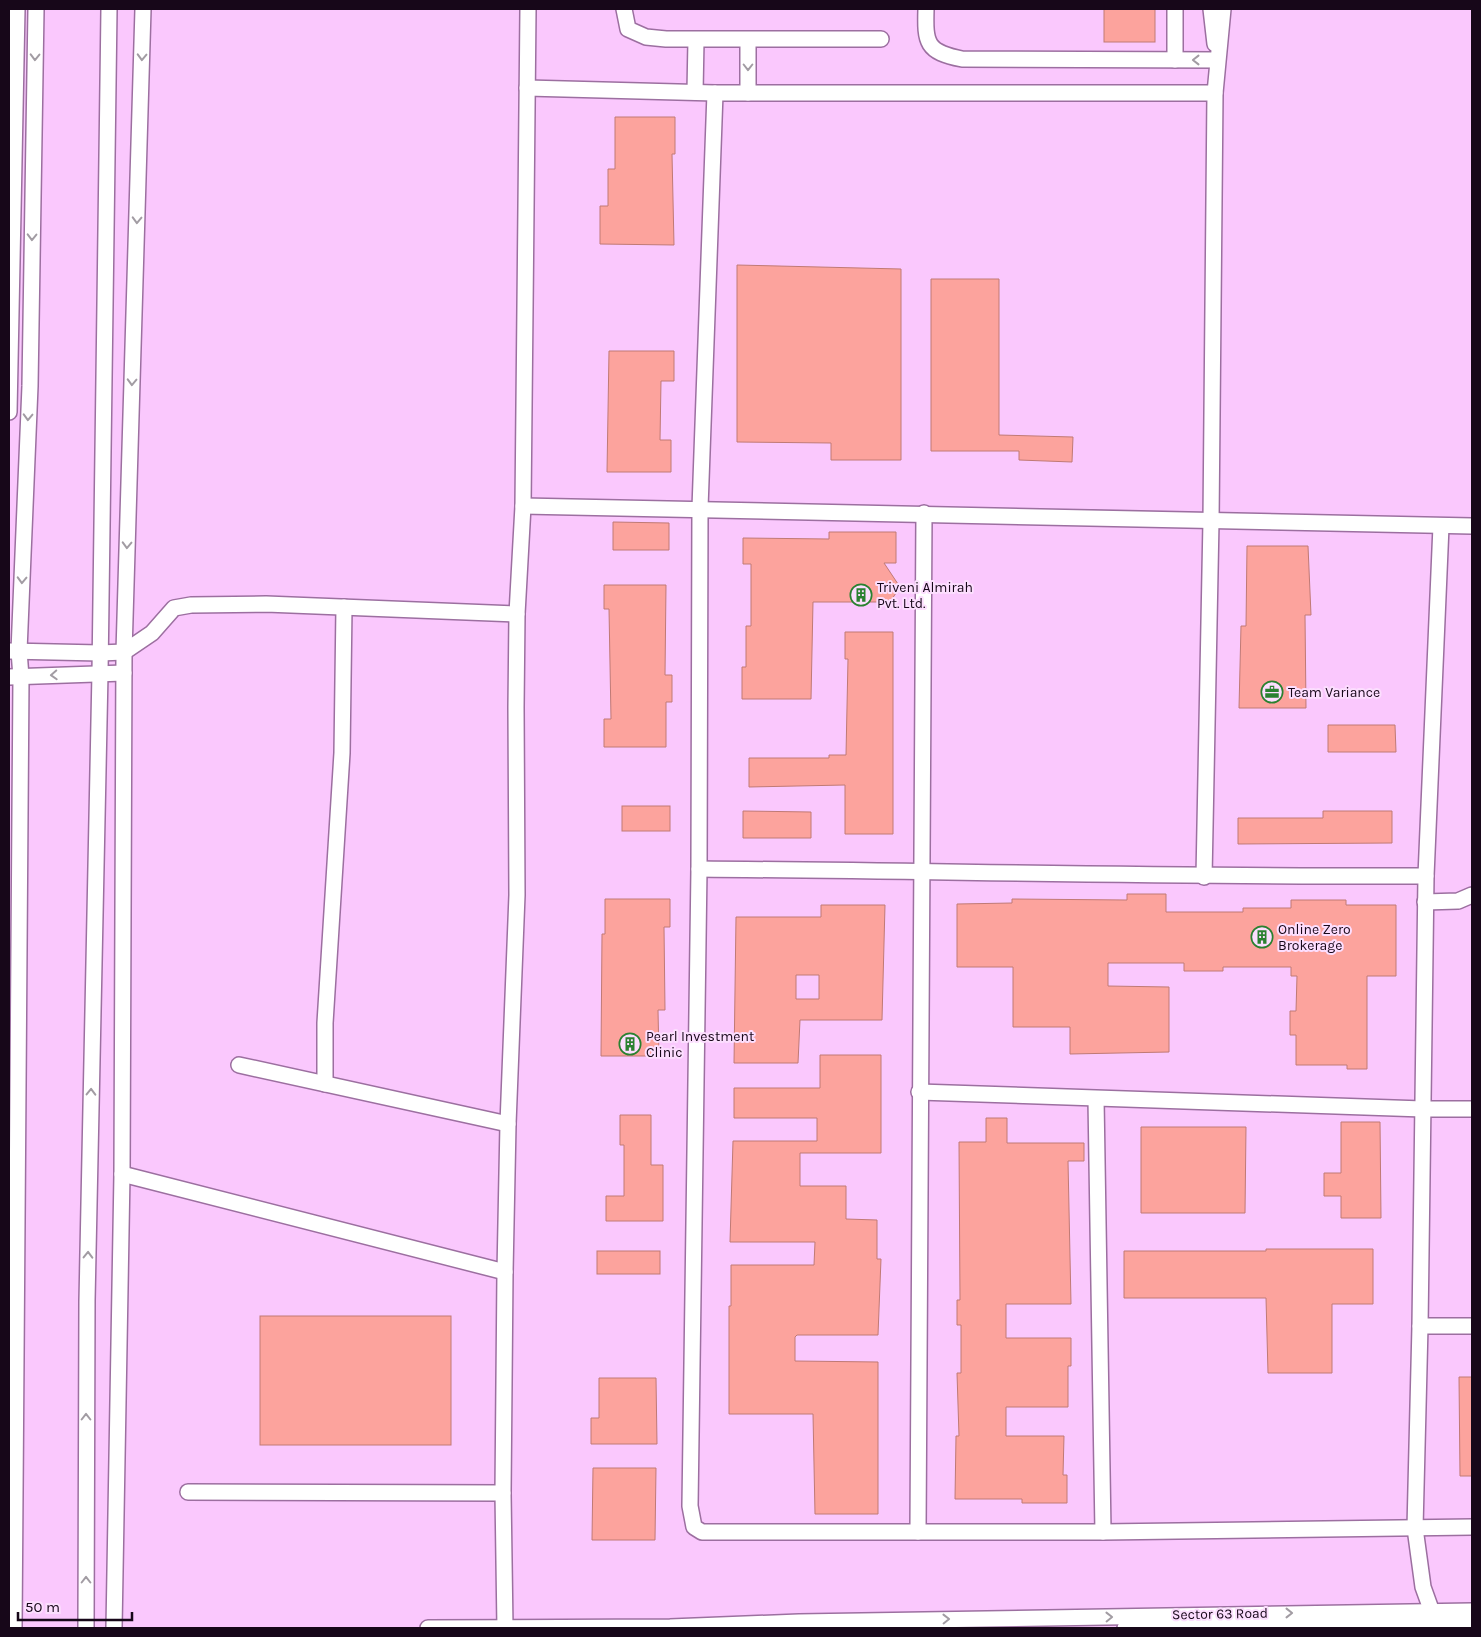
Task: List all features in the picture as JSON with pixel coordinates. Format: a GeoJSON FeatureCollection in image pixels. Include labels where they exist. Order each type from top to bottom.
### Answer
{"type":"FeatureCollection","features":[{"type":"Feature","properties":{"kind":"street"},"geometry":{"type":"LineString","coordinates":[[9,412],[11,213],[17,9]]}},
{"type":"Feature","properties":{"kind":"street"},"geometry":{"type":"LineString","coordinates":[[14,1628],[14,651],[30,386],[36,9]]}},
{"type":"Feature","properties":{"kind":"street"},"geometry":{"type":"LineString","coordinates":[[86,1628],[87,1301],[100,673],[109,9]]}},
{"type":"Feature","properties":{"kind":"street"},"geometry":{"type":"LineString","coordinates":[[114,1628],[122,1174],[124,652],[143,9]]}},
{"type":"Feature","properties":{"kind":"street"},"geometry":{"type":"LineString","coordinates":[[505,1627],[503,1492],[505,1272],[508,1124],[517,895],[517,614],[523,506],[528,9]]}},
{"type":"Feature","properties":{"kind":"street"},"geometry":{"type":"LineString","coordinates":[[624,9],[628,29],[636,34],[666,39],[748,41],[881,39]]}},
{"type":"Feature","properties":{"kind":"street"},"geometry":{"type":"LineString","coordinates":[[926,9],[926,37],[935,49],[944,55],[953,57],[1217,60]]}},
{"type":"Feature","properties":{"kind":"street"},"geometry":{"type":"LineString","coordinates":[[1175,60],[1176,9]]}},
{"type":"Feature","properties":{"kind":"street"},"geometry":{"type":"LineString","coordinates":[[1211,9],[1217,60]]}},
{"type":"Feature","properties":{"kind":"street"},"geometry":{"type":"LineString","coordinates":[[1204,877],[1211,521],[1214,93],[1223,9]]}},
{"type":"Feature","properties":{"kind":"street"},"geometry":{"type":"LineString","coordinates":[[695,92],[696,40]]}},
{"type":"Feature","properties":{"kind":"street"},"geometry":{"type":"LineString","coordinates":[[748,41],[748,93]]}},
{"type":"Feature","properties":{"kind":"street"},"geometry":{"type":"LineString","coordinates":[[527,88],[715,93],[1214,93]]}},
{"type":"Feature","properties":{"kind":"street"},"geometry":{"type":"LineString","coordinates":[[715,93],[700,508],[699,869],[690,1506],[694,1527],[702,1532],[1103,1532],[1472,1527]]}},
{"type":"Feature","properties":{"kind":"street"},"geometry":{"type":"LineString","coordinates":[[11,213],[33,213]]}},
{"type":"Feature","properties":{"kind":"street"},"geometry":{"type":"LineString","coordinates":[[9,386],[30,386]]}},
{"type":"Feature","properties":{"kind":"street"},"geometry":{"type":"LineString","coordinates":[[523,506],[700,508],[1472,526]]}},
{"type":"Feature","properties":{"kind":"street"},"geometry":{"type":"LineString","coordinates":[[918,1532],[919,1092],[924,514]]}},
{"type":"Feature","properties":{"kind":"street"},"geometry":{"type":"LineString","coordinates":[[1432,1612],[1423,1587],[1415,1528],[1420,1326],[1425,902],[1441,526]]}},
{"type":"Feature","properties":{"kind":"street"},"geometry":{"type":"LineString","coordinates":[[14,651],[124,652],[152,633],[177,607],[266,604],[517,614]]}},
{"type":"Feature","properties":{"kind":"street"},"geometry":{"type":"LineString","coordinates":[[325,1084],[325,1023],[342,754],[344,607]]}},
{"type":"Feature","properties":{"kind":"street"},"geometry":{"type":"LineString","coordinates":[[15,677],[124,673]]}},
{"type":"Feature","properties":{"kind":"street"},"geometry":{"type":"LineString","coordinates":[[699,869],[922,870],[1204,877],[1426,876]]}},
{"type":"Feature","properties":{"kind":"street"},"geometry":{"type":"LineString","coordinates":[[1425,902],[1458,901],[1472,895]]}},
{"type":"Feature","properties":{"kind":"street"},"geometry":{"type":"LineString","coordinates":[[239,1065],[508,1124]]}},
{"type":"Feature","properties":{"kind":"street"},"geometry":{"type":"LineString","coordinates":[[919,1092],[1096,1099],[1472,1109]]}},
{"type":"Feature","properties":{"kind":"street"},"geometry":{"type":"LineString","coordinates":[[1096,1099],[1103,1532]]}},
{"type":"Feature","properties":{"kind":"street"},"geometry":{"type":"LineString","coordinates":[[122,1174],[505,1272]]}},
{"type":"Feature","properties":{"kind":"street"},"geometry":{"type":"LineString","coordinates":[[1420,1326],[1472,1326]]}},
{"type":"Feature","properties":{"kind":"street"},"geometry":{"type":"LineString","coordinates":[[188,1492],[503,1492]]}},
{"type":"Feature","properties":{"kind":"street","name":"Sector 63 Road"},"geometry":{"type":"LineString","coordinates":[[1125,1628],[1256,1625],[1432,1612],[1472,1611]]}},
{"type":"Feature","properties":{"kind":"street","name":"Sector 63 Road"},"geometry":{"type":"LineString","coordinates":[[428,1628],[670,1627],[799,1622],[1444,1626],[1472,1622]]}},
{"type":"Feature","properties":{"kind":"building"},"geometry":{"type":"Polygon","coordinates":[[[1104,9],[1155,9],[1155,42],[1104,42],[1104,9]]]}},
{"type":"Feature","properties":{"kind":"building"},"geometry":{"type":"Polygon","coordinates":[[[615,117],[675,117],[675,154],[672,154],[674,245],[600,244],[600,206],[608,206],[608,169],[615,169],[615,117]]]}},
{"type":"Feature","properties":{"kind":"building"},"geometry":{"type":"Polygon","coordinates":[[[737,265],[901,269],[901,460],[831,460],[831,443],[737,442],[737,265]]]}},
{"type":"Feature","properties":{"kind":"building"},"geometry":{"type":"Polygon","coordinates":[[[931,279],[999,279],[999,435],[1073,437],[1072,462],[1019,460],[1019,451],[931,451],[931,279]]]}},
{"type":"Feature","properties":{"kind":"building"},"geometry":{"type":"Polygon","coordinates":[[[609,351],[674,351],[674,381],[661,381],[660,440],[671,440],[671,472],[607,472],[609,351]]]}},
{"type":"Feature","properties":{"kind":"building"},"geometry":{"type":"Polygon","coordinates":[[[613,522],[669,523],[669,550],[613,550],[613,522]]]}},
{"type":"Feature","properties":{"kind":"building"},"geometry":{"type":"Polygon","coordinates":[[[829,532],[896,532],[896,563],[884,563],[900,587],[890,602],[813,602],[811,699],[742,699],[742,667],[746,667],[746,626],[751,626],[751,564],[743,564],[743,538],[829,539],[829,532]]]}},
{"type":"Feature","properties":{"kind":"building"},"geometry":{"type":"Polygon","coordinates":[[[1247,546],[1308,546],[1311,615],[1305,615],[1306,708],[1239,708],[1241,626],[1246,626],[1247,546]]]}},
{"type":"Feature","properties":{"kind":"building"},"geometry":{"type":"Polygon","coordinates":[[[604,585],[666,585],[665,675],[672,675],[672,702],[666,702],[666,747],[604,747],[604,719],[611,719],[609,609],[604,609],[604,585]]]}},
{"type":"Feature","properties":{"kind":"building"},"geometry":{"type":"Polygon","coordinates":[[[845,632],[893,632],[893,834],[845,834],[845,785],[749,787],[749,758],[829,758],[829,755],[846,755],[848,659],[845,659],[845,632]]]}},
{"type":"Feature","properties":{"kind":"building"},"geometry":{"type":"Polygon","coordinates":[[[1328,725],[1395,725],[1396,752],[1328,752],[1328,725]]]}},
{"type":"Feature","properties":{"kind":"building"},"geometry":{"type":"Polygon","coordinates":[[[622,806],[670,806],[670,831],[622,831],[622,806]]]}},
{"type":"Feature","properties":{"kind":"building"},"geometry":{"type":"Polygon","coordinates":[[[743,811],[811,812],[811,838],[743,838],[743,811]]]}},
{"type":"Feature","properties":{"kind":"building"},"geometry":{"type":"Polygon","coordinates":[[[1323,811],[1392,811],[1392,843],[1238,844],[1238,818],[1323,818],[1323,811]]]}},
{"type":"Feature","properties":{"kind":"building"},"geometry":{"type":"Polygon","coordinates":[[[1127,894],[1166,894],[1166,912],[1243,912],[1243,908],[1291,908],[1291,900],[1346,900],[1346,905],[1396,905],[1396,976],[1367,976],[1367,1069],[1347,1069],[1347,1065],[1296,1065],[1296,1035],[1290,1035],[1290,1011],[1296,1011],[1297,976],[1291,976],[1291,967],[1223,967],[1223,971],[1184,971],[1184,963],[1108,963],[1108,986],[1169,987],[1169,1052],[1070,1054],[1070,1027],[1013,1027],[1013,967],[957,967],[957,904],[1012,903],[1012,899],[1127,900],[1127,894]]]}},
{"type":"Feature","properties":{"kind":"building"},"geometry":{"type":"Polygon","coordinates":[[[605,899],[670,899],[670,927],[664,927],[665,1010],[658,1010],[659,1056],[601,1056],[602,934],[605,934],[605,899]]]}},
{"type":"Feature","properties":{"kind":"building"},"geometry":{"type":"Polygon","coordinates":[[[821,905],[885,905],[882,1020],[800,1020],[798,1063],[734,1063],[736,917],[821,917],[821,905]],[[796,975],[796,999],[819,999],[819,975],[796,975]]]}},
{"type":"Feature","properties":{"kind":"building"},"geometry":{"type":"Polygon","coordinates":[[[820,1055],[881,1055],[881,1153],[800,1153],[800,1186],[846,1186],[846,1219],[877,1220],[877,1259],[881,1259],[878,1335],[797,1335],[795,1337],[795,1361],[878,1362],[878,1514],[815,1514],[813,1414],[729,1414],[731,1265],[814,1265],[815,1242],[730,1242],[733,1141],[817,1141],[817,1118],[734,1118],[734,1088],[820,1088],[820,1055]]]}},
{"type":"Feature","properties":{"kind":"building"},"geometry":{"type":"Polygon","coordinates":[[[620,1115],[651,1115],[651,1165],[663,1165],[663,1221],[606,1221],[606,1196],[624,1196],[624,1145],[620,1145],[620,1115]]]}},
{"type":"Feature","properties":{"kind":"building"},"geometry":{"type":"Polygon","coordinates":[[[986,1118],[1007,1118],[1007,1143],[1084,1143],[1084,1161],[1068,1161],[1071,1304],[1006,1304],[1006,1338],[1071,1338],[1071,1366],[1068,1366],[1068,1407],[1006,1407],[1006,1436],[1064,1436],[1063,1475],[1067,1475],[1067,1503],[1022,1503],[1022,1499],[955,1499],[956,1436],[959,1436],[957,1373],[961,1373],[961,1325],[957,1325],[957,1300],[960,1300],[959,1142],[986,1142],[986,1118]]]}},
{"type":"Feature","properties":{"kind":"building"},"geometry":{"type":"Polygon","coordinates":[[[1341,1122],[1380,1122],[1381,1218],[1341,1218],[1341,1196],[1324,1196],[1324,1173],[1341,1173],[1341,1122]]]}},
{"type":"Feature","properties":{"kind":"building"},"geometry":{"type":"Polygon","coordinates":[[[1141,1127],[1246,1127],[1245,1213],[1141,1213],[1141,1127]]]}},
{"type":"Feature","properties":{"kind":"building"},"geometry":{"type":"Polygon","coordinates":[[[1266,1249],[1373,1249],[1373,1304],[1332,1304],[1332,1373],[1268,1373],[1266,1298],[1124,1298],[1124,1251],[1266,1251],[1266,1249]]]}},
{"type":"Feature","properties":{"kind":"building"},"geometry":{"type":"Polygon","coordinates":[[[597,1251],[660,1251],[660,1274],[597,1274],[597,1251]]]}},
{"type":"Feature","properties":{"kind":"building"},"geometry":{"type":"Polygon","coordinates":[[[260,1316],[451,1316],[451,1445],[260,1445],[260,1316]]]}},
{"type":"Feature","properties":{"kind":"building"},"geometry":{"type":"Polygon","coordinates":[[[1459,1377],[1472,1377],[1472,1476],[1460,1476],[1459,1377]]]}},
{"type":"Feature","properties":{"kind":"building"},"geometry":{"type":"Polygon","coordinates":[[[599,1378],[656,1378],[657,1444],[591,1444],[591,1418],[599,1418],[599,1378]]]}},
{"type":"Feature","properties":{"kind":"building"},"geometry":{"type":"Polygon","coordinates":[[[593,1468],[656,1468],[655,1540],[592,1540],[593,1468]]]}},
{"type":"Feature","properties":{"kind":"place","name":"Triveni Almirah Pvt. Ltd."},"geometry":{"type":"Point","coordinates":[861,595]}},
{"type":"Feature","properties":{"kind":"place","name":"Team Variance"},"geometry":{"type":"Point","coordinates":[1272,692]}},
{"type":"Feature","properties":{"kind":"place","name":"Online Zero Brokerage"},"geometry":{"type":"Point","coordinates":[1262,937]}},
{"type":"Feature","properties":{"kind":"place","name":"Pearl Investment Clinic"},"geometry":{"type":"Point","coordinates":[630,1044]}}]}
